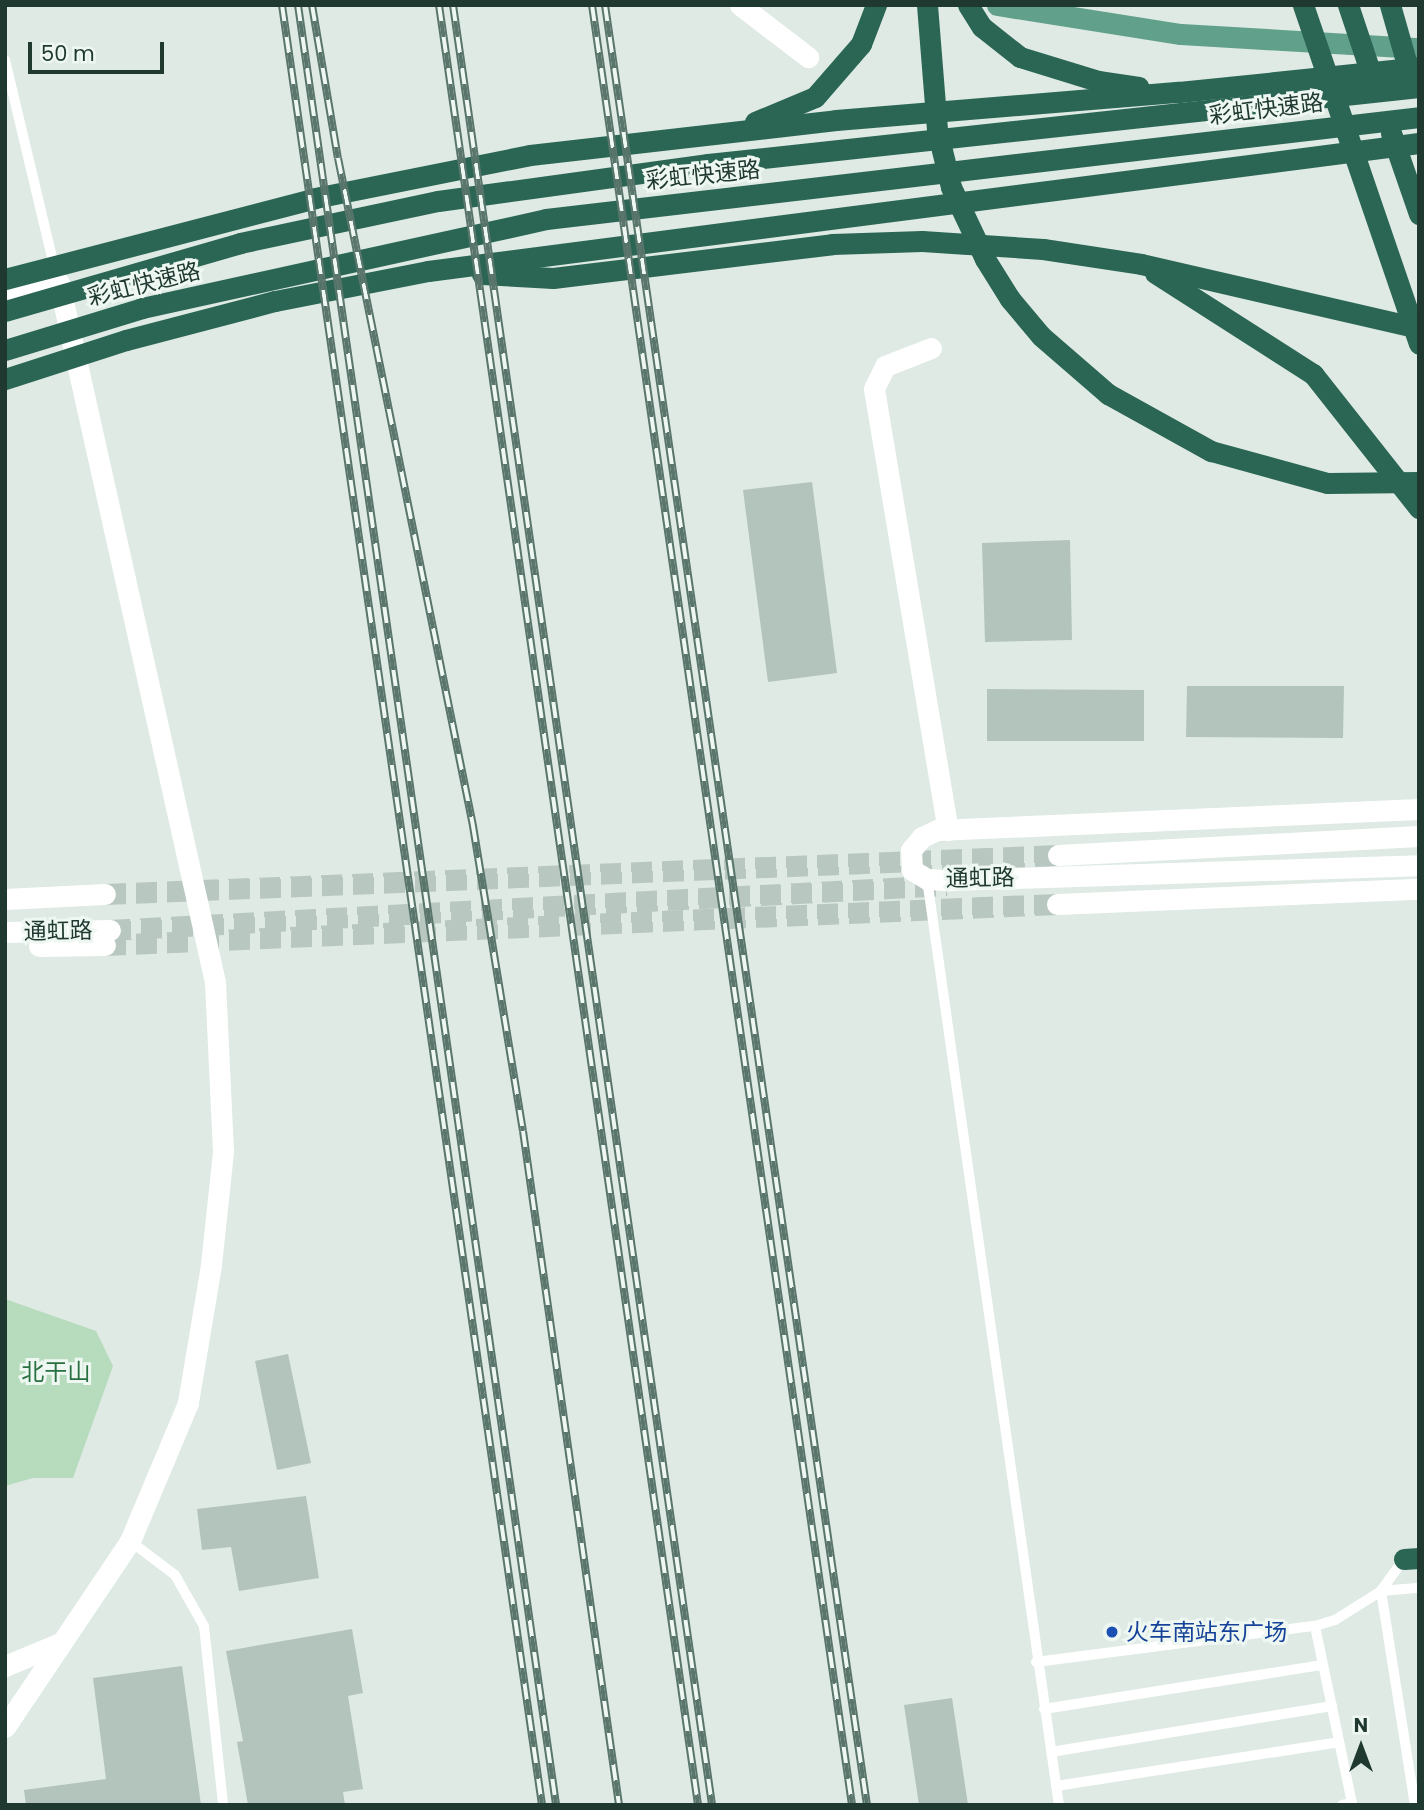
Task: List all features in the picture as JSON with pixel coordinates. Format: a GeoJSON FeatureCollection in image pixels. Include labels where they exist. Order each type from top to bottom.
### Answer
{"type":"FeatureCollection","features":[{"type":"Feature","properties":{"kind":"highway"},"geometry":{"type":"LineString","coordinates":[[733,131],[815,97],[861,44],[876,5]]}},
{"type":"Feature","properties":{"kind":"highway"},"geometry":{"type":"LineString","coordinates":[[927,5],[937,130],[951,187],[985,259],[1010,299],[1041,336],[1108,394],[1211,451],[1327,483],[1419,482]]}},
{"type":"Feature","properties":{"kind":"highway"},"geometry":{"type":"LineString","coordinates":[[968,5],[982,27],[1020,57],[1098,81],[1180,92]]}},
{"type":"Feature","properties":{"kind":"highway"},"geometry":{"type":"LineString","coordinates":[[1303,5],[1419,344]]}},
{"type":"Feature","properties":{"kind":"highway"},"geometry":{"type":"LineString","coordinates":[[1348,5],[1419,214]]}},
{"type":"Feature","properties":{"kind":"highway"},"geometry":{"type":"LineString","coordinates":[[1390,5],[1419,104]]}},
{"type":"Feature","properties":{"kind":"highway"},"geometry":{"type":"LineString","coordinates":[[5,279],[315,198],[530,155],[733,131],[1180,92],[1419,67]]}},
{"type":"Feature","properties":{"kind":"highway","name":"彩虹快速路"},"geometry":{"type":"LineString","coordinates":[[5,311],[240,243],[438,201],[708,164],[1419,87]]}},
{"type":"Feature","properties":{"kind":"highway","name":"彩虹快速路"},"geometry":{"type":"LineString","coordinates":[[5,350],[142,309],[546,219],[1419,117]]}},
{"type":"Feature","properties":{"kind":"highway"},"geometry":{"type":"LineString","coordinates":[[5,379],[126,340],[275,301],[428,271],[1419,144]]}},
{"type":"Feature","properties":{"kind":"highway"},"geometry":{"type":"LineString","coordinates":[[428,271],[553,278],[832,244],[922,241],[1043,249],[1140,264],[1419,328]]}},
{"type":"Feature","properties":{"kind":"highway"},"geometry":{"type":"LineString","coordinates":[[1140,264],[1313,374],[1419,508]]}},
{"type":"Feature","properties":{"kind":"main road"},"geometry":{"type":"LineString","coordinates":[[740,5],[807,57]]}},
{"type":"Feature","properties":{"kind":"main road"},"geometry":{"type":"LineString","coordinates":[[997,5],[1181,34],[1419,48]]}},
{"type":"Feature","properties":{"kind":"main road"},"geometry":{"type":"LineString","coordinates":[[5,298],[59,283],[215,982],[223,1152],[211,1265],[188,1403],[130,1541],[5,1727]]}},
{"type":"Feature","properties":{"kind":"main road"},"geometry":{"type":"LineString","coordinates":[[931,348],[885,366],[874,389],[948,830]]}},
{"type":"Feature","properties":{"kind":"main road"},"geometry":{"type":"LineString","coordinates":[[5,369],[75,352]]}},
{"type":"Feature","properties":{"kind":"main road","name":"通虹路"},"geometry":{"type":"LineString","coordinates":[[1419,809],[948,830],[922,837],[911,850],[912,870],[927,879],[1419,865]]}},
{"type":"Feature","properties":{"kind":"main road"},"geometry":{"type":"LineString","coordinates":[[1058,855],[1419,836]]}},
{"type":"Feature","properties":{"kind":"main road"},"geometry":{"type":"LineString","coordinates":[[1057,904],[1419,889]]}},
{"type":"Feature","properties":{"kind":"main road","name":"通虹路"},"geometry":{"type":"LineString","coordinates":[[5,898],[105,894]]}},
{"type":"Feature","properties":{"kind":"main road","name":"通虹路"},"geometry":{"type":"LineString","coordinates":[[5,932],[108,938],[5,945]]}},
{"type":"Feature","properties":{"kind":"main road"},"geometry":{"type":"LineString","coordinates":[[5,1666],[60,1643]]}},
{"type":"Feature","properties":{"kind":"lane"},"geometry":{"type":"LineString","coordinates":[[5,60],[59,283]]}},
{"type":"Feature","properties":{"kind":"lane"},"geometry":{"type":"LineString","coordinates":[[927,879],[1036,1662],[1059,1805]]}},
{"type":"Feature","properties":{"kind":"lane"},"geometry":{"type":"LineString","coordinates":[[130,1541],[175,1575],[204,1626],[223,1805]]}},
{"type":"Feature","properties":{"kind":"lane"},"geometry":{"type":"LineString","coordinates":[[1036,1662],[1315,1626],[1335,1620],[1381,1591],[1411,1558]]}},
{"type":"Feature","properties":{"kind":"lane"},"geometry":{"type":"LineString","coordinates":[[1381,1591],[1419,1588]]}},
{"type":"Feature","properties":{"kind":"lane"},"geometry":{"type":"LineString","coordinates":[[1381,1591],[1416,1801]]}},
{"type":"Feature","properties":{"kind":"lane"},"geometry":{"type":"LineString","coordinates":[[1315,1626],[1352,1803],[1342,1805]]}},
{"type":"Feature","properties":{"kind":"lane"},"geometry":{"type":"LineString","coordinates":[[1044,1709],[1323,1665]]}},
{"type":"Feature","properties":{"kind":"lane"},"geometry":{"type":"LineString","coordinates":[[1051,1752],[1332,1706]]}},
{"type":"Feature","properties":{"kind":"lane"},"geometry":{"type":"LineString","coordinates":[[1056,1786],[1339,1742]]}},
{"type":"Feature","properties":{"kind":"green space","name":"北干山"},"geometry":{"type":"Polygon","coordinates":[[[5,1299],[96,1331],[113,1366],[73,1478],[33,1478],[5,1486],[5,1299]]]}},
{"type":"Feature","properties":{"kind":"building"},"geometry":{"type":"Polygon","coordinates":[[[812,482],[837,673],[768,682],[743,490],[812,482]]]}},
{"type":"Feature","properties":{"kind":"building"},"geometry":{"type":"Polygon","coordinates":[[[1070,540],[1072,640],[985,642],[982,543],[1070,540]]]}},
{"type":"Feature","properties":{"kind":"building"},"geometry":{"type":"Polygon","coordinates":[[[1187,686],[1344,686],[1343,738],[1186,737],[1187,686]]]}},
{"type":"Feature","properties":{"kind":"building"},"geometry":{"type":"Polygon","coordinates":[[[987,689],[1144,690],[1144,741],[987,741],[987,689]]]}},
{"type":"Feature","properties":{"kind":"building"},"geometry":{"type":"Polygon","coordinates":[[[288,1354],[311,1463],[277,1470],[255,1361],[288,1354]]]}},
{"type":"Feature","properties":{"kind":"building"},"geometry":{"type":"Polygon","coordinates":[[[306,1496],[319,1578],[239,1591],[231,1547],[202,1550],[197,1509],[306,1496]]]}},
{"type":"Feature","properties":{"kind":"building"},"geometry":{"type":"Polygon","coordinates":[[[352,1629],[363,1693],[348,1696],[363,1789],[343,1792],[345,1805],[248,1805],[237,1742],[243,1741],[226,1651],[352,1629]]]}},
{"type":"Feature","properties":{"kind":"building"},"geometry":{"type":"Polygon","coordinates":[[[182,1666],[201,1805],[26,1805],[24,1790],[106,1779],[93,1678],[182,1666]]]}},
{"type":"Feature","properties":{"kind":"building"},"geometry":{"type":"Polygon","coordinates":[[[952,1698],[968,1805],[919,1805],[904,1705],[952,1698]]]}},
{"type":"Feature","properties":{"kind":"tunnel"},"geometry":{"type":"LineString","coordinates":[[105,894],[1058,855]]}},
{"type":"Feature","properties":{"kind":"tunnel"},"geometry":{"type":"LineString","coordinates":[[110,930],[947,885]]}},
{"type":"Feature","properties":{"kind":"tunnel"},"geometry":{"type":"LineString","coordinates":[[105,945],[1057,904]]}},
{"type":"Feature","properties":{"kind":"railway"},"geometry":{"type":"LineString","coordinates":[[282,5],[542,1805]]}},
{"type":"Feature","properties":{"kind":"railway"},"geometry":{"type":"LineString","coordinates":[[298,5],[556,1805]]}},
{"type":"Feature","properties":{"kind":"railway"},"geometry":{"type":"LineString","coordinates":[[312,5],[338,158],[473,826],[523,1131],[619,1805]]}},
{"type":"Feature","properties":{"kind":"railway"},"geometry":{"type":"LineString","coordinates":[[439,5],[698,1805]]}},
{"type":"Feature","properties":{"kind":"railway"},"geometry":{"type":"LineString","coordinates":[[453,5],[712,1805]]}},
{"type":"Feature","properties":{"kind":"railway"},"geometry":{"type":"LineString","coordinates":[[592,5],[852,1805]]}},
{"type":"Feature","properties":{"kind":"railway"},"geometry":{"type":"LineString","coordinates":[[605,5],[867,1805]]}},
{"type":"Feature","properties":{"kind":"place","name":"火车南站东广场"},"geometry":{"type":"Point","coordinates":[1112,1632]}}]}
